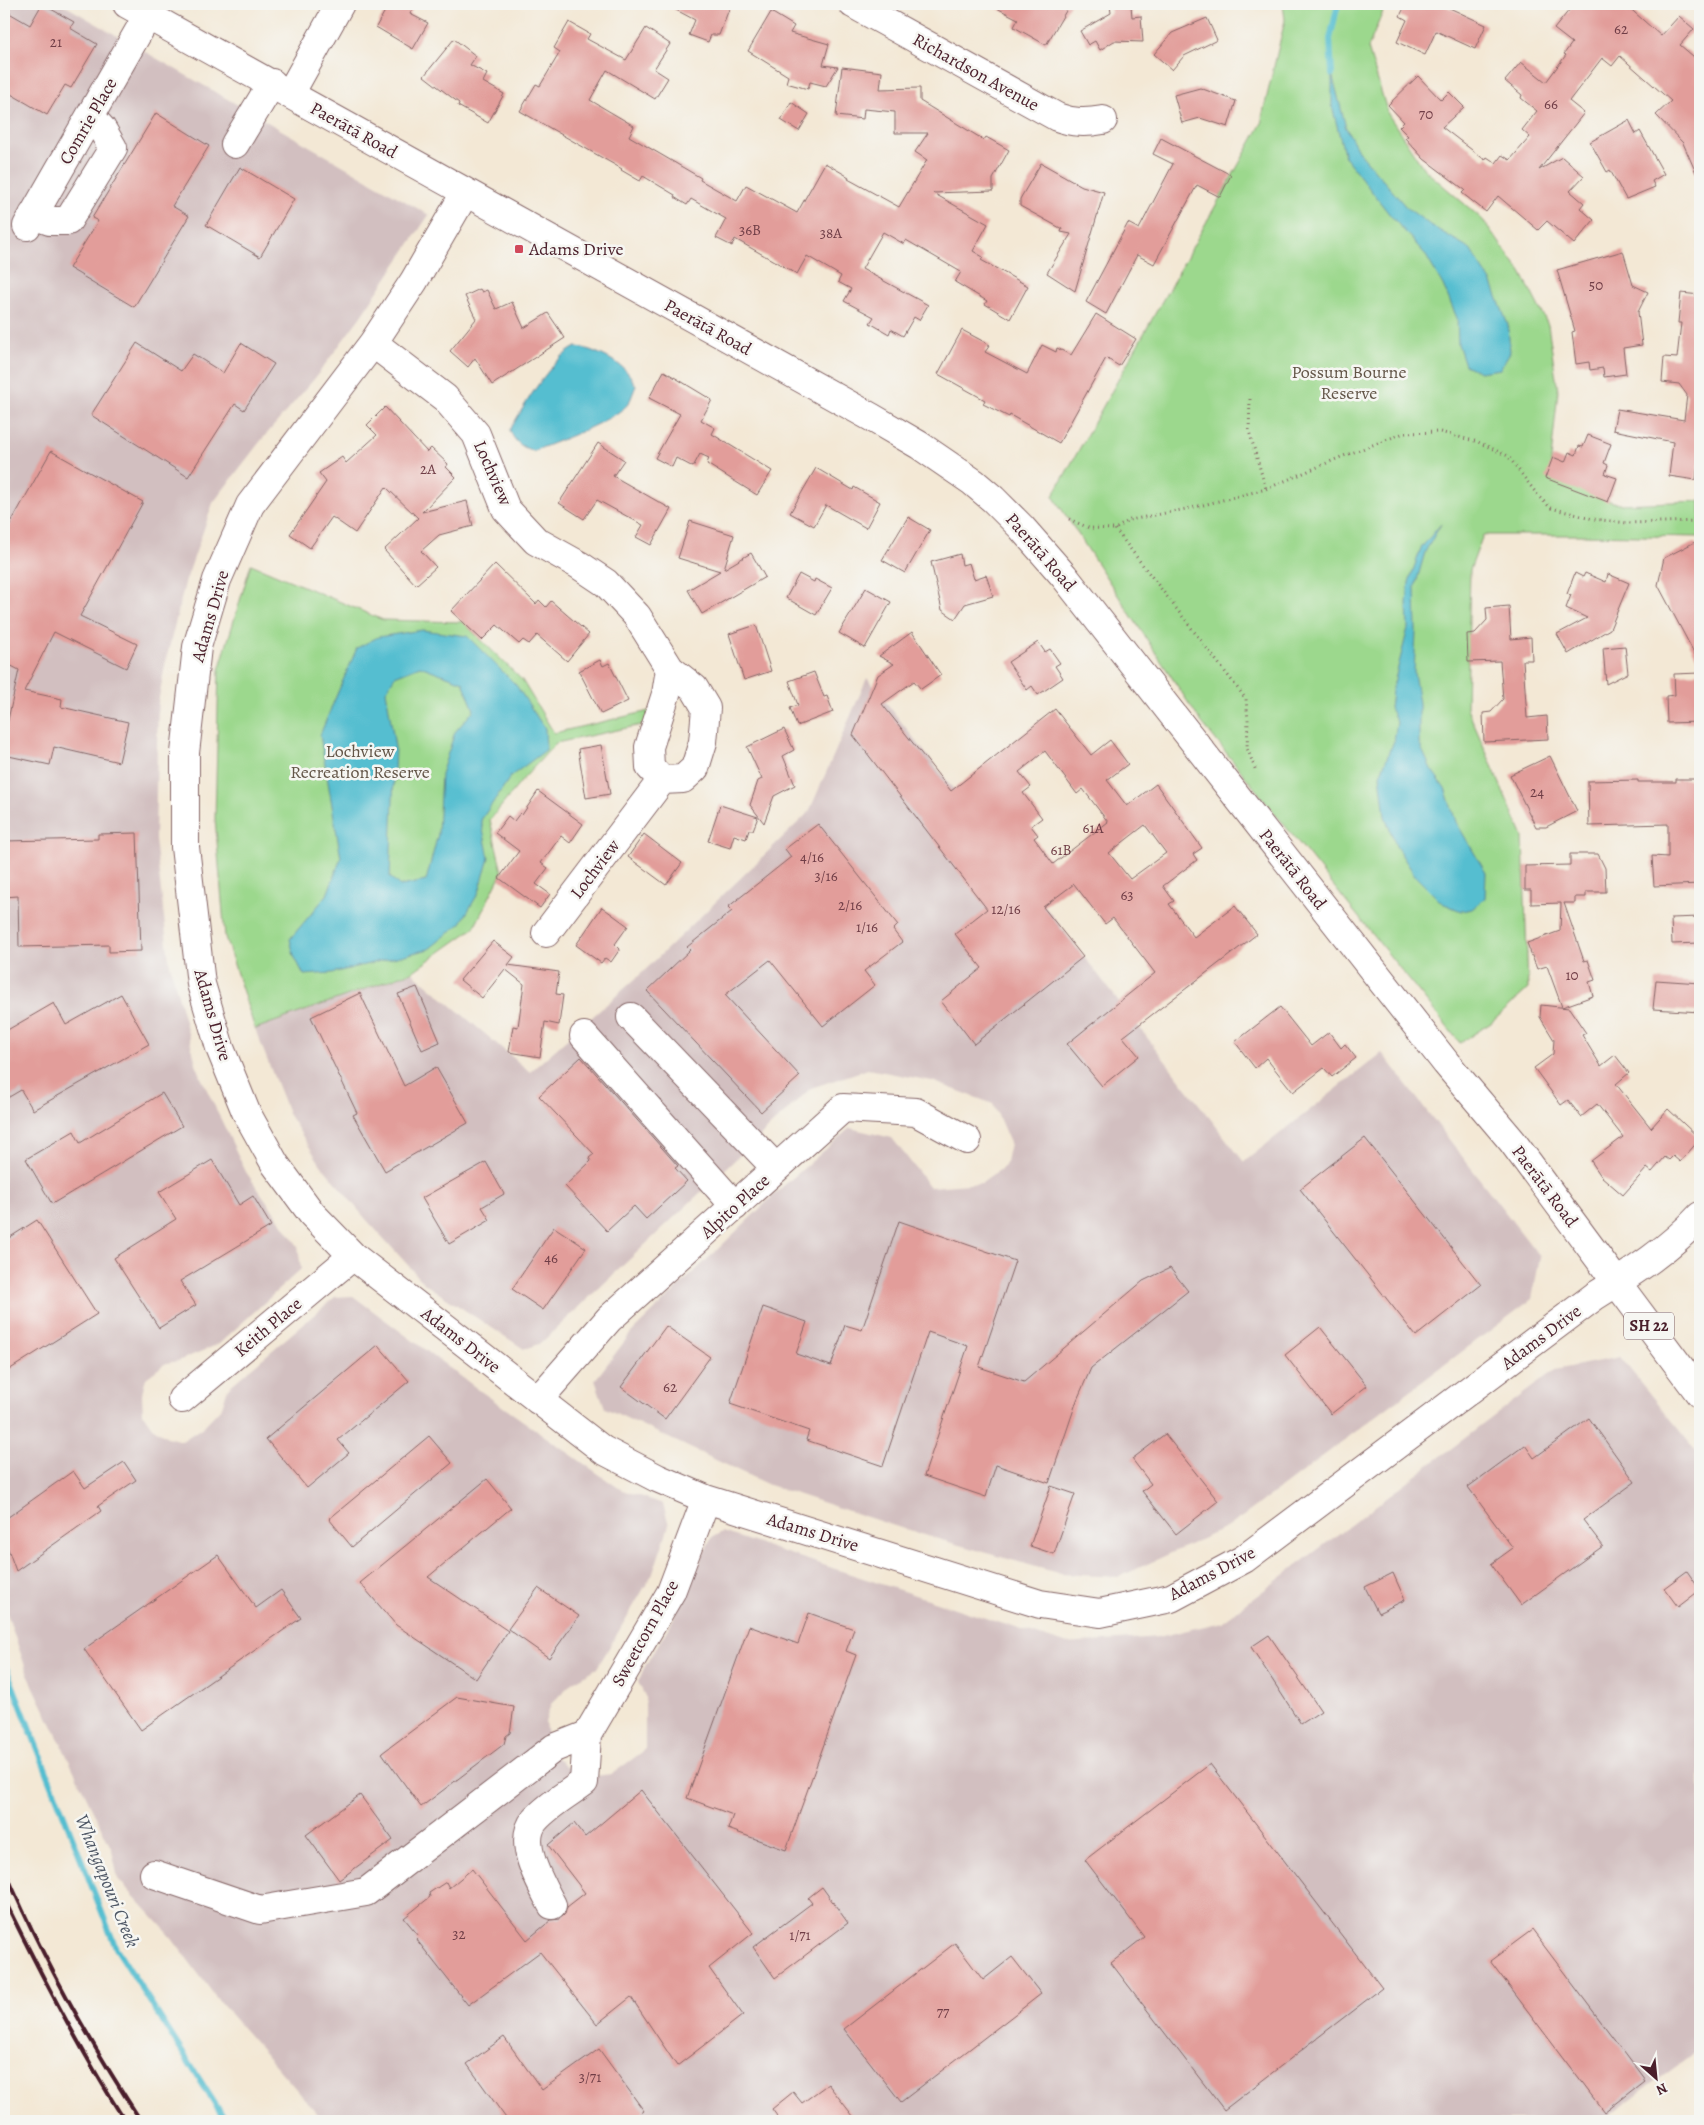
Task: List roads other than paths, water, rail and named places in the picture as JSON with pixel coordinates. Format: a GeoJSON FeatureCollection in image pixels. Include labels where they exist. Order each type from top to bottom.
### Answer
{"type":"FeatureCollection","features":[{"type":"Feature","properties":{"kind":"main road"},"geometry":{"type":"LineString","coordinates":[[235,144],[281,89],[340,4]]}},
{"type":"Feature","properties":{"kind":"main road","name":"Richardson Avenue"},"geometry":{"type":"LineString","coordinates":[[853,4],[1057,117],[1088,123],[1103,120]]}},
{"type":"Feature","properties":{"kind":"main road","name":"Paerātā Road"},"geometry":{"type":"LineString","coordinates":[[137,10],[872,417],[919,444],[993,499],[1064,576],[1440,1056],[1512,1141],[1700,1394]]}},
{"type":"Feature","properties":{"kind":"main road","name":"Comrie Place"},"geometry":{"type":"LineString","coordinates":[[30,220],[91,117],[137,10]]}},
{"type":"Feature","properties":{"kind":"main road","name":"Adams Drive"},"geometry":{"type":"LineString","coordinates":[[465,193],[414,281],[373,342],[250,504],[217,580],[197,647],[185,753],[185,847],[201,984],[220,1048],[246,1112],[275,1164],[312,1214],[353,1256],[603,1450],[657,1478],[706,1499],[1040,1604],[1100,1613],[1171,1598],[1244,1559],[1595,1296],[1646,1263],[1700,1216]]}},
{"type":"Feature","properties":{"kind":"main road","name":"Lochview"},"geometry":{"type":"LineString","coordinates":[[373,342],[445,398],[476,434],[506,509],[536,541],[606,582],[637,616],[670,669],[694,688],[706,708],[704,742],[695,768],[682,779],[662,780],[546,933]]}},
{"type":"Feature","properties":{"kind":"main road"},"geometry":{"type":"LineString","coordinates":[[662,780],[650,767],[648,747],[666,694],[670,669]]}},
{"type":"Feature","properties":{"kind":"main road"},"geometry":{"type":"LineString","coordinates":[[631,1017],[776,1168]]}},
{"type":"Feature","properties":{"kind":"main road"},"geometry":{"type":"LineString","coordinates":[[584,1036],[735,1206]]}},
{"type":"Feature","properties":{"kind":"main road","name":"Alpito Place"},"geometry":{"type":"LineString","coordinates":[[538,1400],[609,1319],[843,1108],[916,1112],[967,1140]]}},
{"type":"Feature","properties":{"kind":"main road","name":"Keith Place"},"geometry":{"type":"LineString","coordinates":[[182,1399],[353,1256]]}},
{"type":"Feature","properties":{"kind":"main road","name":"Sweetcorn Place"},"geometry":{"type":"LineString","coordinates":[[586,1735],[670,1592],[706,1499]]}},
{"type":"Feature","properties":{"kind":"main road"},"geometry":{"type":"LineString","coordinates":[[154,1874],[260,1910],[366,1892],[554,1748],[586,1735],[584,1782],[535,1820],[528,1832],[534,1872],[552,1905]]}},
{"type":"Feature","properties":{"kind":"water"},"geometry":{"type":"Polygon","coordinates":[[[1332,74],[1346,128],[1359,152],[1406,207],[1430,225],[1469,248],[1491,281],[1508,325],[1510,352],[1500,369],[1480,372],[1465,365],[1458,344],[1457,318],[1443,285],[1425,254],[1390,215],[1345,157],[1332,106],[1332,74]]]}},
{"type":"Feature","properties":{"kind":"water"},"geometry":{"type":"Polygon","coordinates":[[[576,347],[596,352],[623,368],[630,375],[636,386],[628,404],[611,417],[554,443],[533,451],[525,448],[516,441],[510,430],[530,396],[548,372],[557,361],[576,347]]]}},
{"type":"Feature","properties":{"kind":"water"},"geometry":{"type":"Polygon","coordinates":[[[1441,524],[1425,552],[1415,587],[1416,631],[1414,673],[1419,703],[1419,743],[1431,769],[1445,788],[1456,822],[1486,873],[1485,898],[1472,909],[1461,911],[1442,903],[1416,877],[1396,846],[1385,816],[1380,775],[1394,741],[1397,722],[1390,708],[1392,691],[1408,628],[1407,603],[1409,582],[1421,548],[1441,524]]]}},
{"type":"Feature","properties":{"kind":"water"},"geometry":{"type":"Polygon","coordinates":[[[422,630],[467,636],[516,685],[545,729],[546,750],[511,776],[481,820],[489,858],[479,892],[461,923],[429,949],[332,973],[304,975],[294,956],[290,939],[327,895],[341,858],[320,735],[357,648],[378,637],[422,630]],[[420,666],[395,676],[386,691],[395,747],[390,877],[400,886],[426,881],[438,834],[441,774],[455,732],[474,710],[463,682],[420,666]]]}},
{"type":"Feature","properties":{"kind":"waterway"},"geometry":{"type":"LineString","coordinates":[[1332,74],[1330,39],[1338,4]]}},
{"type":"Feature","properties":{"kind":"waterway","name":"Whangapouri Creek"},"geometry":{"type":"LineString","coordinates":[[4,1663],[116,1948],[226,2121]]}},
{"type":"Feature","properties":{"kind":"railway"},"geometry":{"type":"LineString","coordinates":[[4,1868],[50,1966],[103,2060],[141,2121]]}},
{"type":"Feature","properties":{"kind":"railway"},"geometry":{"type":"LineString","coordinates":[[4,1899],[62,2012],[92,2067],[125,2121]]}},
{"type":"Feature","properties":{"kind":"place","name":"Adams Drive"},"geometry":{"type":"Point","coordinates":[519,249]}},
{"type":"Feature","properties":{"kind":"park label","name":"Possum Bourne Reserve"},"geometry":{"type":"Point","coordinates":[1349,382]}},
{"type":"Feature","properties":{"kind":"park label","name":"Lochview Recreation Reserve"},"geometry":{"type":"Point","coordinates":[360,761]}}]}
